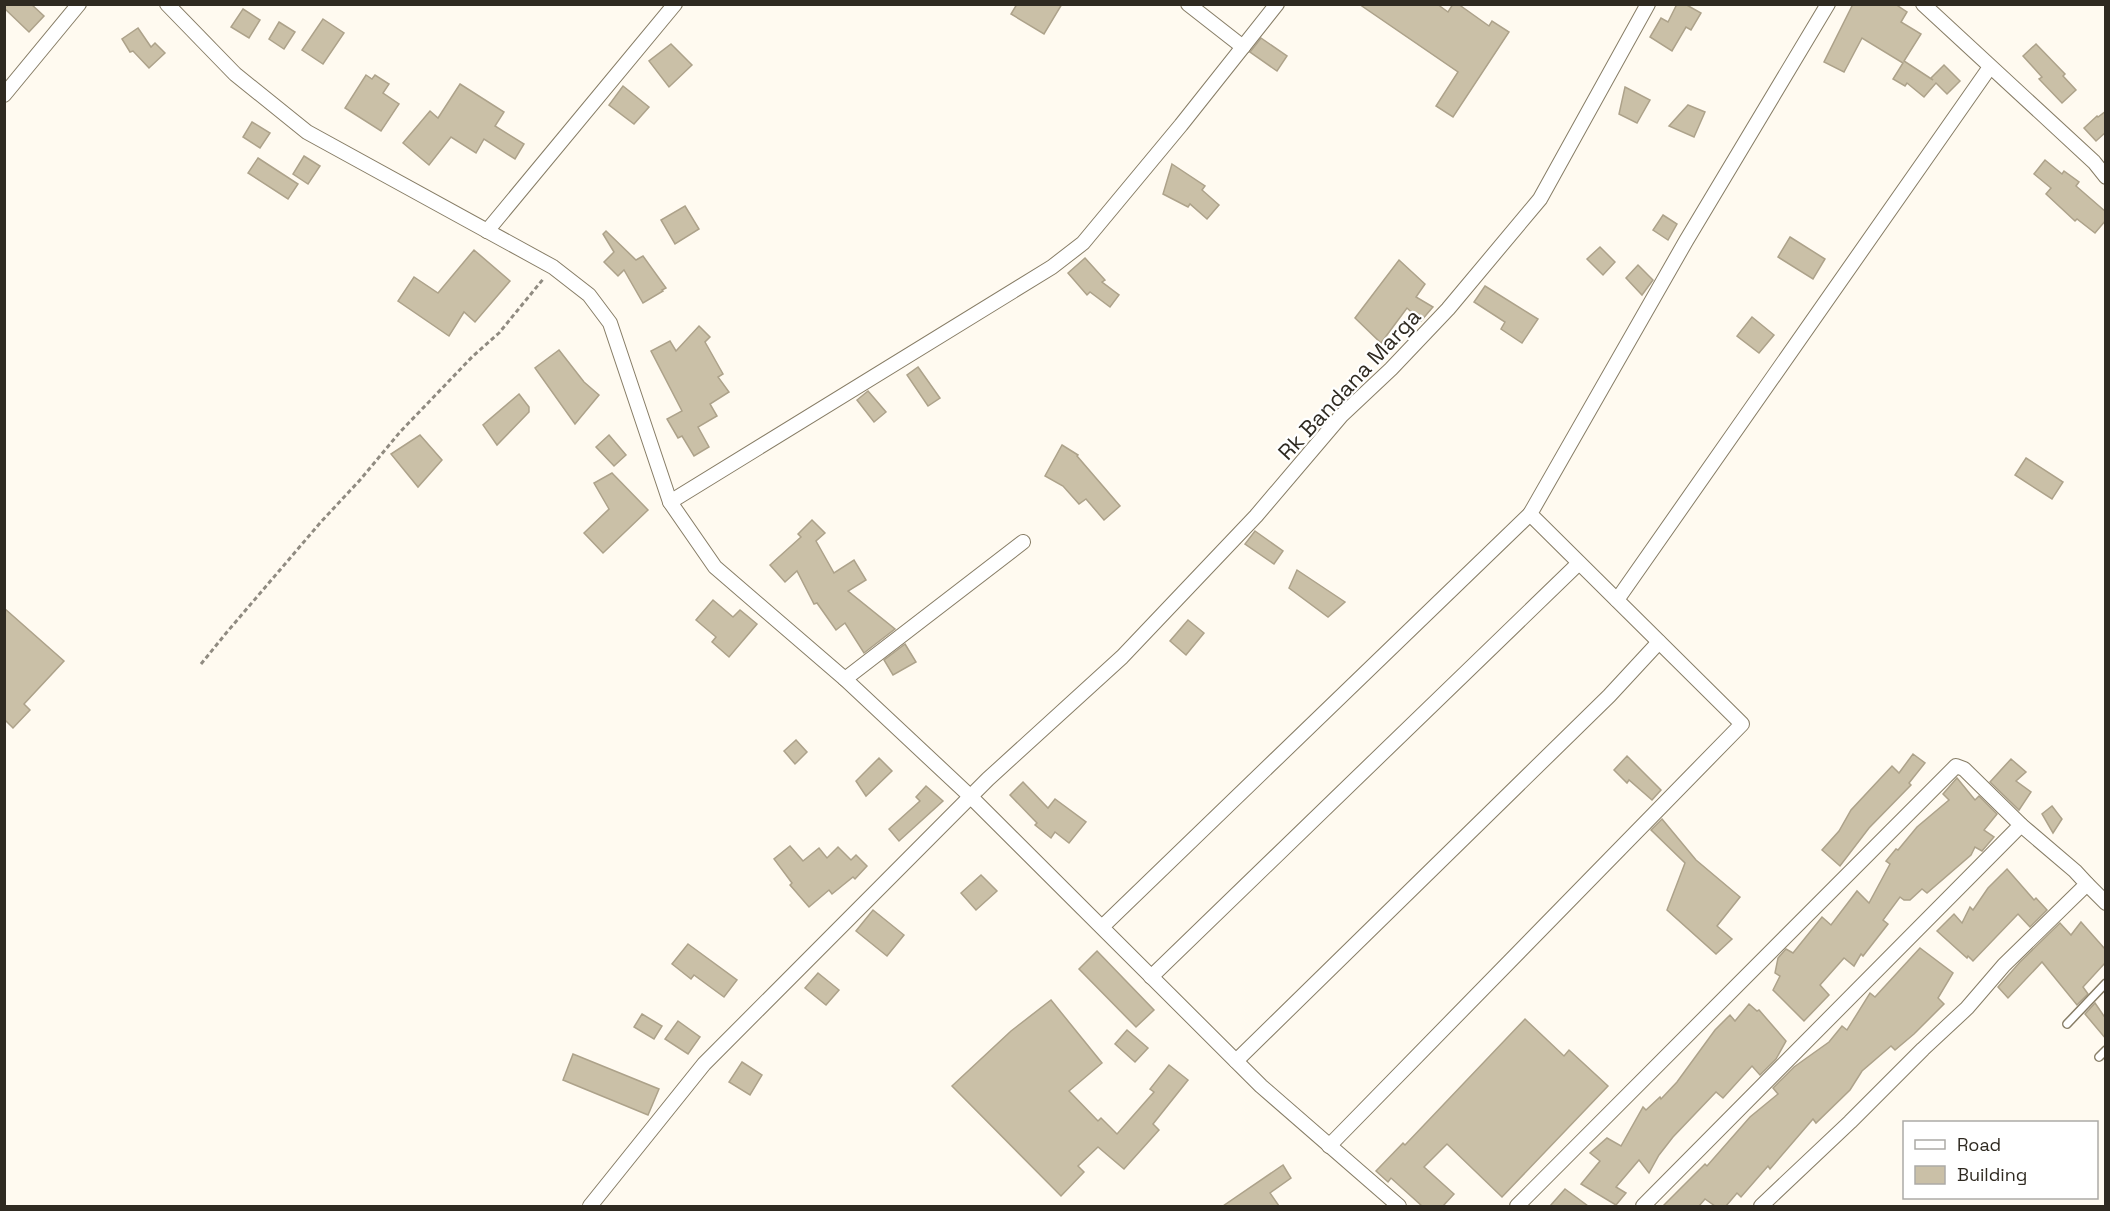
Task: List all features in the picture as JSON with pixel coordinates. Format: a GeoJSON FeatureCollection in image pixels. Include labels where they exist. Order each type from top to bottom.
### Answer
{"type":"FeatureCollection","features":[{"type":"Feature","properties":{"kind":"street"},"geometry":{"type":"LineString","coordinates":[[4,95],[79,4]]}},
{"type":"Feature","properties":{"kind":"street"},"geometry":{"type":"LineString","coordinates":[[166,4],[235,74],[307,132],[553,267],[589,295],[610,323],[670,502],[715,567],[845,679],[971,797],[1261,1086],[1399,1206]]}},
{"type":"Feature","properties":{"kind":"street"},"geometry":{"type":"LineString","coordinates":[[487,231],[675,4]]}},
{"type":"Feature","properties":{"kind":"street"},"geometry":{"type":"LineString","coordinates":[[1188,4],[1243,47]]}},
{"type":"Feature","properties":{"kind":"street"},"geometry":{"type":"LineString","coordinates":[[670,502],[1052,267],[1083,243],[1277,4]]}},
{"type":"Feature","properties":{"kind":"street","name":"Rk Bandana Marga"},"geometry":{"type":"LineString","coordinates":[[590,1206],[704,1064],[988,779],[1122,657],[1256,516],[1341,416],[1391,369],[1474,280],[1540,199],[1648,4]]}},
{"type":"Feature","properties":{"kind":"street"},"geometry":{"type":"LineString","coordinates":[[1102,927],[1530,514],[1686,241],[1828,4]]}},
{"type":"Feature","properties":{"kind":"street"},"geometry":{"type":"LineString","coordinates":[[1923,4],[2094,162],[2106,177]]}},
{"type":"Feature","properties":{"kind":"street"},"geometry":{"type":"LineString","coordinates":[[1617,600],[1990,67]]}},
{"type":"Feature","properties":{"kind":"street"},"geometry":{"type":"LineString","coordinates":[[1329,1146],[1742,724],[1530,514]]}},
{"type":"Feature","properties":{"kind":"street"},"geometry":{"type":"LineString","coordinates":[[845,679],[1023,542]]}},
{"type":"Feature","properties":{"kind":"street"},"geometry":{"type":"LineString","coordinates":[[1151,977],[1579,562]]}},
{"type":"Feature","properties":{"kind":"street"},"geometry":{"type":"LineString","coordinates":[[1236,1061],[1609,696],[1659,642]]}},
{"type":"Feature","properties":{"kind":"street"},"geometry":{"type":"LineString","coordinates":[[1517,1206],[1956,766],[1964,769],[2021,825],[2075,871],[2106,903]]}},
{"type":"Feature","properties":{"kind":"street"},"geometry":{"type":"LineString","coordinates":[[1643,1206],[2021,825]]}},
{"type":"Feature","properties":{"kind":"street"},"geometry":{"type":"LineString","coordinates":[[1761,1206],[1967,1008],[2004,964],[2086,884]]}},
{"type":"Feature","properties":{"kind":"lane"},"geometry":{"type":"LineString","coordinates":[[2067,1024],[2106,983]]}},
{"type":"Feature","properties":{"kind":"lane"},"geometry":{"type":"LineString","coordinates":[[2099,1057],[2106,1050]]}},
{"type":"Feature","properties":{"kind":"path"},"geometry":{"type":"LineString","coordinates":[[201,664],[400,432],[498,333],[553,267]]}},
{"type":"Feature","properties":{"kind":"building"},"geometry":{"type":"Polygon","coordinates":[[[4,4],[31,4],[44,16],[29,32],[4,8],[4,4]]]}},
{"type":"Feature","properties":{"kind":"building"},"geometry":{"type":"Polygon","coordinates":[[[1017,4],[1062,4],[1044,34],[1011,14],[1017,4]]]}},
{"type":"Feature","properties":{"kind":"building"},"geometry":{"type":"Polygon","coordinates":[[[1359,4],[1437,4],[1448,12],[1453,4],[1458,4],[1489,26],[1492,21],[1509,32],[1453,117],[1436,106],[1458,72],[1359,4]]]}},
{"type":"Feature","properties":{"kind":"building"},"geometry":{"type":"Polygon","coordinates":[[[1677,4],[1685,4],[1701,13],[1691,30],[1686,27],[1672,51],[1650,37],[1661,18],[1668,22],[1677,4]]]}},
{"type":"Feature","properties":{"kind":"building"},"geometry":{"type":"Polygon","coordinates":[[[1853,4],[1895,4],[1907,12],[1901,22],[1921,34],[1904,61],[1933,80],[1931,78],[1944,65],[1960,81],[1947,94],[1936,83],[1924,97],[1907,83],[1905,86],[1893,79],[1903,63],[1862,38],[1844,72],[1824,62],[1853,4]]]}},
{"type":"Feature","properties":{"kind":"building"},"geometry":{"type":"Polygon","coordinates":[[[243,9],[260,20],[249,38],[231,27],[243,9]]]}},
{"type":"Feature","properties":{"kind":"building"},"geometry":{"type":"Polygon","coordinates":[[[323,19],[344,33],[323,64],[302,50],[323,19]]]}},
{"type":"Feature","properties":{"kind":"building"},"geometry":{"type":"Polygon","coordinates":[[[279,22],[295,32],[284,49],[269,39],[279,22]]]}},
{"type":"Feature","properties":{"kind":"building"},"geometry":{"type":"Polygon","coordinates":[[[138,28],[151,47],[155,43],[165,53],[149,68],[133,51],[130,52],[122,39],[138,28]]]}},
{"type":"Feature","properties":{"kind":"building"},"geometry":{"type":"Polygon","coordinates":[[[1261,38],[1287,56],[1277,71],[1250,52],[1261,38]]]}},
{"type":"Feature","properties":{"kind":"building"},"geometry":{"type":"Polygon","coordinates":[[[671,44],[692,65],[669,87],[649,61],[671,44]]]}},
{"type":"Feature","properties":{"kind":"building"},"geometry":{"type":"Polygon","coordinates":[[[2036,44],[2065,74],[2063,76],[2076,90],[2062,103],[2039,79],[2042,77],[2023,56],[2036,44]]]}},
{"type":"Feature","properties":{"kind":"building"},"geometry":{"type":"Polygon","coordinates":[[[366,75],[372,79],[375,75],[389,84],[383,93],[399,104],[381,131],[345,108],[366,75]]]}},
{"type":"Feature","properties":{"kind":"building"},"geometry":{"type":"Polygon","coordinates":[[[460,84],[504,112],[495,126],[524,144],[515,159],[484,139],[476,153],[451,137],[429,165],[403,143],[430,111],[438,118],[460,84]]]}},
{"type":"Feature","properties":{"kind":"building"},"geometry":{"type":"Polygon","coordinates":[[[623,86],[649,107],[634,124],[609,105],[623,86]]]}},
{"type":"Feature","properties":{"kind":"building"},"geometry":{"type":"Polygon","coordinates":[[[1625,87],[1650,100],[1637,123],[1619,114],[1625,87]]]}},
{"type":"Feature","properties":{"kind":"building"},"geometry":{"type":"Polygon","coordinates":[[[1688,105],[1705,112],[1694,137],[1669,126],[1688,105]]]}},
{"type":"Feature","properties":{"kind":"building"},"geometry":{"type":"Polygon","coordinates":[[[2106,111],[2106,132],[2096,141],[2084,128],[2106,111]]]}},
{"type":"Feature","properties":{"kind":"building"},"geometry":{"type":"Polygon","coordinates":[[[252,122],[270,133],[260,148],[243,137],[252,122]]]}},
{"type":"Feature","properties":{"kind":"building"},"geometry":{"type":"Polygon","coordinates":[[[304,156],[320,166],[308,184],[293,174],[304,156]]]}},
{"type":"Feature","properties":{"kind":"building"},"geometry":{"type":"Polygon","coordinates":[[[258,158],[298,184],[288,199],[248,173],[258,158]]]}},
{"type":"Feature","properties":{"kind":"building"},"geometry":{"type":"Polygon","coordinates":[[[2045,160],[2062,174],[2064,171],[2079,182],[2076,186],[2106,212],[2106,220],[2095,233],[2077,219],[2075,221],[2046,194],[2051,188],[2034,174],[2045,160]]]}},
{"type":"Feature","properties":{"kind":"building"},"geometry":{"type":"Polygon","coordinates":[[[1172,164],[1205,186],[1202,190],[1219,205],[1207,219],[1190,204],[1188,207],[1163,194],[1172,164]]]}},
{"type":"Feature","properties":{"kind":"building"},"geometry":{"type":"Polygon","coordinates":[[[685,206],[699,229],[675,244],[661,220],[685,206]]]}},
{"type":"Feature","properties":{"kind":"building"},"geometry":{"type":"Polygon","coordinates":[[[1663,215],[1677,224],[1668,240],[1653,230],[1663,215]]]}},
{"type":"Feature","properties":{"kind":"building"},"geometry":{"type":"Polygon","coordinates":[[[606,231],[636,260],[643,256],[666,288],[663,291],[643,303],[624,270],[618,276],[604,262],[614,252],[603,234],[606,231]]]}},
{"type":"Feature","properties":{"kind":"building"},"geometry":{"type":"Polygon","coordinates":[[[1790,237],[1825,259],[1813,279],[1778,257],[1790,237]]]}},
{"type":"Feature","properties":{"kind":"building"},"geometry":{"type":"Polygon","coordinates":[[[1600,247],[1615,262],[1603,275],[1587,259],[1600,247]]]}},
{"type":"Feature","properties":{"kind":"building"},"geometry":{"type":"Polygon","coordinates":[[[474,250],[510,281],[475,322],[464,312],[449,336],[398,301],[414,277],[438,293],[474,250]]]}},
{"type":"Feature","properties":{"kind":"building"},"geometry":{"type":"Polygon","coordinates":[[[1085,258],[1105,280],[1102,282],[1119,295],[1110,307],[1090,292],[1087,295],[1068,273],[1085,258]]]}},
{"type":"Feature","properties":{"kind":"building"},"geometry":{"type":"Polygon","coordinates":[[[1399,260],[1425,284],[1416,297],[1433,307],[1421,321],[1407,308],[1381,343],[1355,318],[1399,260]]]}},
{"type":"Feature","properties":{"kind":"building"},"geometry":{"type":"Polygon","coordinates":[[[1638,265],[1653,280],[1642,295],[1626,278],[1638,265]]]}},
{"type":"Feature","properties":{"kind":"building"},"geometry":{"type":"Polygon","coordinates":[[[1485,286],[1538,319],[1522,343],[1501,329],[1505,322],[1474,302],[1485,286]]]}},
{"type":"Feature","properties":{"kind":"building"},"geometry":{"type":"Polygon","coordinates":[[[1752,317],[1774,335],[1759,353],[1737,336],[1752,317]]]}},
{"type":"Feature","properties":{"kind":"building"},"geometry":{"type":"Polygon","coordinates":[[[699,326],[710,337],[705,342],[723,374],[718,377],[729,392],[710,404],[717,416],[698,427],[709,447],[694,456],[682,436],[678,438],[667,419],[682,411],[651,351],[670,341],[676,351],[699,326]]]}},
{"type":"Feature","properties":{"kind":"building"},"geometry":{"type":"Polygon","coordinates":[[[559,350],[584,382],[599,395],[575,424],[535,368],[559,350]]]}},
{"type":"Feature","properties":{"kind":"building"},"geometry":{"type":"Polygon","coordinates":[[[918,367],[940,398],[928,406],[907,375],[918,367]]]}},
{"type":"Feature","properties":{"kind":"building"},"geometry":{"type":"Polygon","coordinates":[[[868,391],[886,412],[874,422],[857,400],[868,391]]]}},
{"type":"Feature","properties":{"kind":"building"},"geometry":{"type":"Polygon","coordinates":[[[519,394],[529,407],[529,412],[497,445],[483,425],[519,394]]]}},
{"type":"Feature","properties":{"kind":"building"},"geometry":{"type":"Polygon","coordinates":[[[420,435],[442,460],[418,487],[391,454],[420,435]]]}},
{"type":"Feature","properties":{"kind":"building"},"geometry":{"type":"Polygon","coordinates":[[[609,435],[626,455],[614,466],[596,447],[609,435]]]}},
{"type":"Feature","properties":{"kind":"building"},"geometry":{"type":"Polygon","coordinates":[[[1062,445],[1078,455],[1120,506],[1104,520],[1086,499],[1079,504],[1063,486],[1045,476],[1062,445]]]}},
{"type":"Feature","properties":{"kind":"building"},"geometry":{"type":"Polygon","coordinates":[[[2026,458],[2063,482],[2052,499],[2015,475],[2026,458]]]}},
{"type":"Feature","properties":{"kind":"building"},"geometry":{"type":"Polygon","coordinates":[[[612,473],[648,510],[603,553],[584,533],[609,509],[594,483],[612,473]]]}},
{"type":"Feature","properties":{"kind":"building"},"geometry":{"type":"Polygon","coordinates":[[[812,520],[825,533],[816,541],[834,573],[854,560],[866,580],[848,591],[895,629],[864,653],[845,623],[836,630],[817,603],[814,604],[797,571],[785,582],[770,565],[801,537],[798,534],[812,520]]]}},
{"type":"Feature","properties":{"kind":"building"},"geometry":{"type":"Polygon","coordinates":[[[1255,531],[1283,551],[1274,564],[1245,544],[1255,531]]]}},
{"type":"Feature","properties":{"kind":"building"},"geometry":{"type":"Polygon","coordinates":[[[1297,570],[1345,602],[1328,617],[1289,588],[1297,570]]]}},
{"type":"Feature","properties":{"kind":"building"},"geometry":{"type":"Polygon","coordinates":[[[713,600],[733,617],[740,610],[757,624],[729,657],[712,642],[716,637],[696,620],[713,600]]]}},
{"type":"Feature","properties":{"kind":"building"},"geometry":{"type":"Polygon","coordinates":[[[4,608],[64,661],[24,704],[30,710],[13,728],[4,719],[4,608]]]}},
{"type":"Feature","properties":{"kind":"building"},"geometry":{"type":"Polygon","coordinates":[[[1188,620],[1204,633],[1186,655],[1170,641],[1188,620]]]}},
{"type":"Feature","properties":{"kind":"building"},"geometry":{"type":"Polygon","coordinates":[[[905,644],[916,662],[893,675],[884,660],[905,644]]]}},
{"type":"Feature","properties":{"kind":"building"},"geometry":{"type":"Polygon","coordinates":[[[796,740],[807,752],[795,764],[784,751],[796,740]]]}},
{"type":"Feature","properties":{"kind":"building"},"geometry":{"type":"Polygon","coordinates":[[[1913,754],[1925,763],[1909,783],[1911,785],[1869,828],[1840,866],[1822,850],[1839,831],[1851,810],[1892,766],[1899,773],[1913,754]]]}},
{"type":"Feature","properties":{"kind":"building"},"geometry":{"type":"Polygon","coordinates":[[[1627,756],[1661,790],[1652,800],[1629,780],[1627,783],[1614,770],[1627,756]]]}},
{"type":"Feature","properties":{"kind":"building"},"geometry":{"type":"Polygon","coordinates":[[[879,758],[892,771],[866,796],[856,781],[879,758]]]}},
{"type":"Feature","properties":{"kind":"building"},"geometry":{"type":"Polygon","coordinates":[[[2011,759],[2026,772],[2016,781],[2031,792],[2019,810],[1990,782],[2011,759]]]}},
{"type":"Feature","properties":{"kind":"building"},"geometry":{"type":"Polygon","coordinates":[[[1957,778],[1975,800],[1979,796],[1997,814],[1984,830],[1994,837],[1982,851],[1975,847],[1971,855],[1927,893],[1922,889],[1910,900],[1900,897],[1883,920],[1888,924],[1863,956],[1861,954],[1854,966],[1844,958],[1820,985],[1829,995],[1804,1021],[1773,990],[1780,976],[1775,973],[1778,958],[1786,949],[1793,953],[1822,917],[1831,925],[1857,891],[1869,903],[1890,864],[1886,861],[1917,827],[1949,800],[1943,794],[1957,778]]]}},
{"type":"Feature","properties":{"kind":"building"},"geometry":{"type":"Polygon","coordinates":[[[1023,782],[1048,808],[1055,799],[1086,822],[1069,843],[1055,832],[1051,838],[1035,825],[1037,823],[1010,795],[1023,782]]]}},
{"type":"Feature","properties":{"kind":"building"},"geometry":{"type":"Polygon","coordinates":[[[926,786],[943,801],[899,841],[889,829],[920,801],[916,797],[926,786]]]}},
{"type":"Feature","properties":{"kind":"building"},"geometry":{"type":"Polygon","coordinates":[[[2052,806],[2062,819],[2053,833],[2042,814],[2052,806]]]}},
{"type":"Feature","properties":{"kind":"building"},"geometry":{"type":"Polygon","coordinates":[[[1662,819],[1696,860],[1740,897],[1717,926],[1732,939],[1716,954],[1667,910],[1685,863],[1651,830],[1662,819]]]}},
{"type":"Feature","properties":{"kind":"building"},"geometry":{"type":"Polygon","coordinates":[[[790,846],[803,861],[819,848],[827,858],[838,847],[851,860],[856,855],[867,866],[855,879],[853,877],[832,894],[829,890],[809,907],[790,885],[792,883],[774,859],[790,846]]]}},
{"type":"Feature","properties":{"kind":"building"},"geometry":{"type":"Polygon","coordinates":[[[2007,869],[2034,900],[2036,898],[2047,910],[2030,927],[2018,914],[1973,961],[1937,931],[1954,914],[1962,923],[1970,907],[1973,910],[1988,888],[2007,869]]]}},
{"type":"Feature","properties":{"kind":"building"},"geometry":{"type":"Polygon","coordinates":[[[981,875],[997,891],[976,910],[961,893],[981,875]]]}},
{"type":"Feature","properties":{"kind":"building"},"geometry":{"type":"Polygon","coordinates":[[[873,910],[904,935],[887,956],[856,931],[873,910]]]}},
{"type":"Feature","properties":{"kind":"building"},"geometry":{"type":"Polygon","coordinates":[[[2081,922],[2105,949],[2105,963],[2083,987],[2088,994],[2077,1005],[2042,962],[2008,998],[1998,987],[2060,923],[2071,935],[2081,922]]]}},
{"type":"Feature","properties":{"kind":"building"},"geometry":{"type":"Polygon","coordinates":[[[688,944],[737,980],[724,997],[694,975],[691,979],[672,964],[688,944]]]}},
{"type":"Feature","properties":{"kind":"building"},"geometry":{"type":"Polygon","coordinates":[[[1920,948],[1953,973],[1938,998],[1944,1004],[1895,1050],[1891,1046],[1862,1071],[1850,1090],[1816,1123],[1813,1119],[1770,1169],[1768,1166],[1741,1197],[1737,1193],[1726,1206],[1715,1206],[1705,1199],[1699,1206],[1663,1206],[1705,1164],[1707,1166],[1750,1117],[1778,1094],[1773,1088],[1794,1067],[1829,1042],[1842,1026],[1847,1030],[1870,993],[1875,997],[1920,948]]]}},
{"type":"Feature","properties":{"kind":"building"},"geometry":{"type":"Polygon","coordinates":[[[1097,951],[1154,1010],[1136,1027],[1079,969],[1097,951]]]}},
{"type":"Feature","properties":{"kind":"building"},"geometry":{"type":"Polygon","coordinates":[[[818,973],[839,990],[826,1005],[805,988],[818,973]]]}},
{"type":"Feature","properties":{"kind":"building"},"geometry":{"type":"Polygon","coordinates":[[[1051,1000],[1102,1063],[1069,1091],[1098,1121],[1101,1118],[1117,1134],[1154,1092],[1150,1089],[1169,1065],[1188,1080],[1153,1124],[1159,1130],[1124,1169],[1098,1147],[1078,1166],[1084,1172],[1061,1196],[952,1086],[1011,1031],[1051,1000]]]}},
{"type":"Feature","properties":{"kind":"building"},"geometry":{"type":"Polygon","coordinates":[[[2095,1003],[2106,1019],[2106,1039],[2085,1014],[2095,1003]]]}},
{"type":"Feature","properties":{"kind":"building"},"geometry":{"type":"Polygon","coordinates":[[[1749,1004],[1757,1011],[1759,1010],[1786,1041],[1776,1059],[1760,1075],[1752,1066],[1723,1098],[1716,1092],[1673,1137],[1649,1173],[1639,1160],[1616,1187],[1626,1193],[1616,1205],[1581,1184],[1600,1161],[1590,1153],[1607,1138],[1621,1146],[1643,1107],[1646,1110],[1660,1097],[1661,1099],[1677,1082],[1715,1030],[1730,1015],[1735,1021],[1749,1004]]]}},
{"type":"Feature","properties":{"kind":"building"},"geometry":{"type":"Polygon","coordinates":[[[642,1014],[662,1026],[654,1039],[634,1027],[642,1014]]]}},
{"type":"Feature","properties":{"kind":"building"},"geometry":{"type":"Polygon","coordinates":[[[1525,1019],[1564,1056],[1569,1050],[1608,1086],[1502,1197],[1447,1144],[1424,1167],[1454,1194],[1443,1206],[1422,1206],[1391,1178],[1388,1182],[1376,1171],[1403,1143],[1405,1145],[1525,1019]]]}},
{"type":"Feature","properties":{"kind":"building"},"geometry":{"type":"Polygon","coordinates":[[[678,1021],[700,1037],[688,1054],[665,1039],[678,1021]]]}},
{"type":"Feature","properties":{"kind":"building"},"geometry":{"type":"Polygon","coordinates":[[[1127,1030],[1148,1048],[1135,1062],[1115,1044],[1127,1030]]]}},
{"type":"Feature","properties":{"kind":"building"},"geometry":{"type":"Polygon","coordinates":[[[573,1054],[659,1089],[648,1115],[563,1080],[573,1054]]]}},
{"type":"Feature","properties":{"kind":"building"},"geometry":{"type":"Polygon","coordinates":[[[742,1062],[762,1075],[750,1095],[729,1082],[742,1062]]]}},
{"type":"Feature","properties":{"kind":"building"},"geometry":{"type":"Polygon","coordinates":[[[1283,1165],[1291,1178],[1270,1193],[1279,1206],[1223,1206],[1283,1165]]]}},
{"type":"Feature","properties":{"kind":"building"},"geometry":{"type":"Polygon","coordinates":[[[1565,1189],[1588,1206],[1550,1206],[1565,1189]]]}}]}
